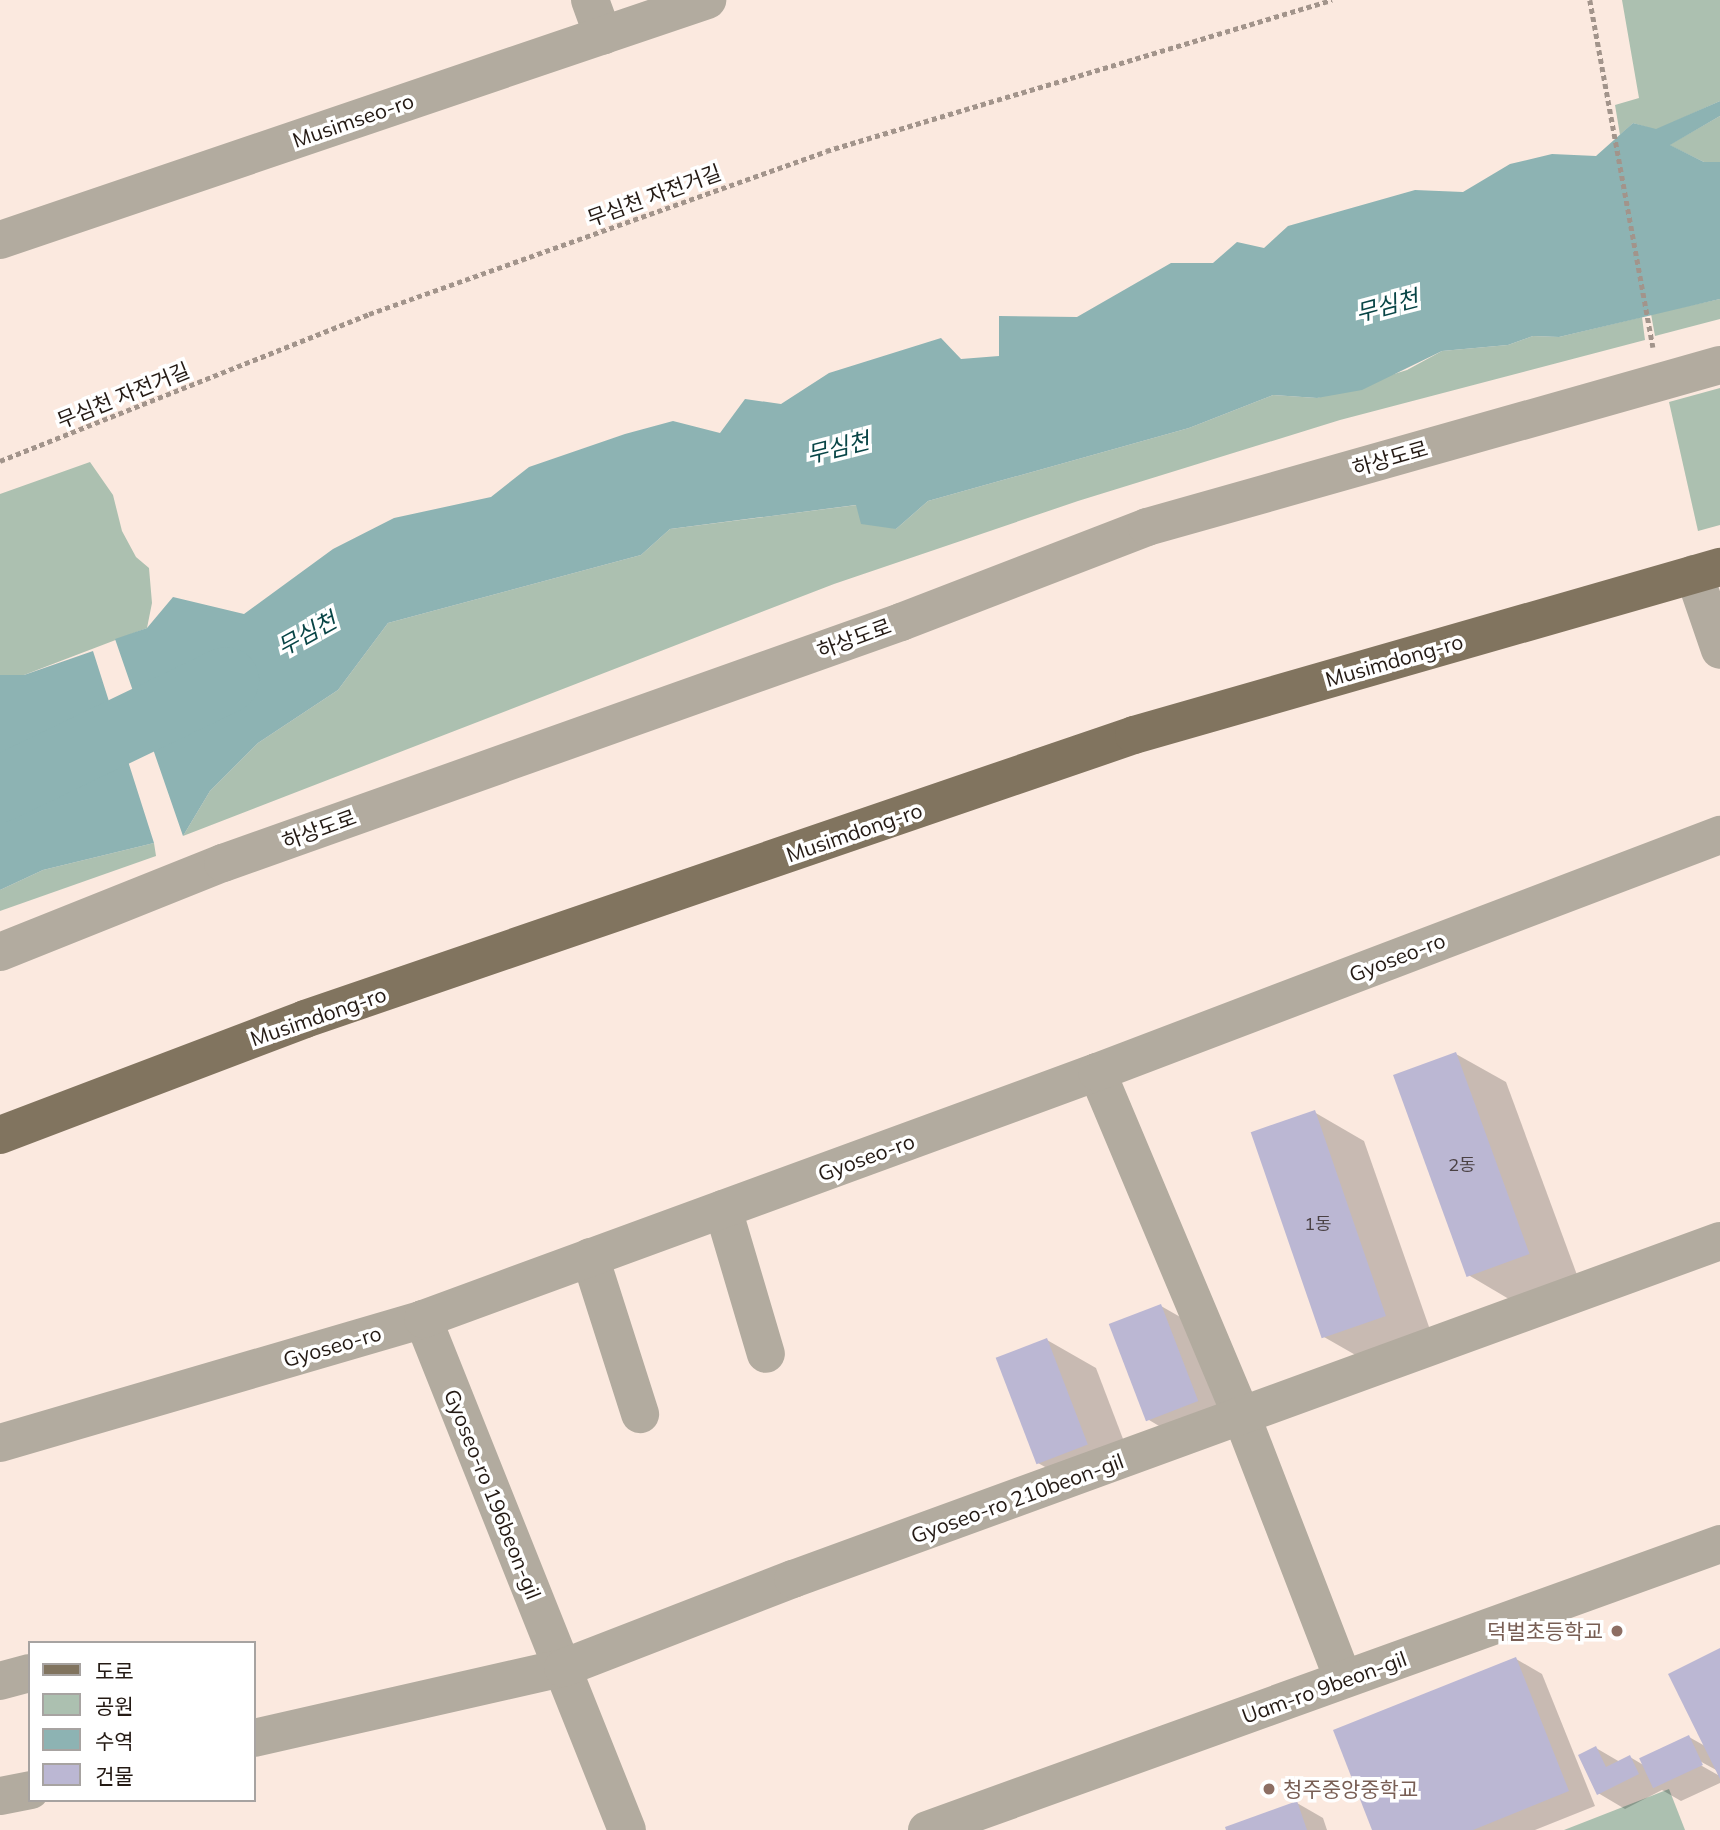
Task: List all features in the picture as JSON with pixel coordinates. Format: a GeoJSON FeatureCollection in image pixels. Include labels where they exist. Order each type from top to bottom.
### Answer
{"type":"FeatureCollection","features":[{"type":"Feature","properties":{"kind":"main road","name":"Musimdong-ro"},"geometry":{"type":"LineString","coordinates":[[0,1135],[305,1019],[1134,735],[1707,571]]}},
{"type":"Feature","properties":{"kind":"street"},"geometry":{"type":"LineString","coordinates":[[590,0],[603,36]]}},
{"type":"Feature","properties":{"kind":"street","name":"Musimseo-ro"},"geometry":{"type":"LineString","coordinates":[[3,230],[707,0]]}},
{"type":"Feature","properties":{"kind":"street","name":"하상도로"},"geometry":{"type":"LineString","coordinates":[[0,952],[223,863],[901,621],[1147,527],[1720,365]]}},
{"type":"Feature","properties":{"kind":"street"},"geometry":{"type":"LineString","coordinates":[[1707,571],[1720,650]]}},
{"type":"Feature","properties":{"kind":"street","name":"Gyoseo-ro"},"geometry":{"type":"LineString","coordinates":[[0,1443],[423,1320],[1097,1072],[1720,835]]}},
{"type":"Feature","properties":{"kind":"street"},"geometry":{"type":"LineString","coordinates":[[1097,1072],[1242,1417],[1343,1679]]}},
{"type":"Feature","properties":{"kind":"street"},"geometry":{"type":"LineString","coordinates":[[723,1209],[766,1354]]}},
{"type":"Feature","properties":{"kind":"street","name":"Gyoseo-ro 210beon-gil"},"geometry":{"type":"LineString","coordinates":[[562,1668],[793,1578],[1720,1241]]}},
{"type":"Feature","properties":{"kind":"street"},"geometry":{"type":"LineString","coordinates":[[590,1257],[640,1414]]}},
{"type":"Feature","properties":{"kind":"street","name":"Gyoseo-ro 196beon-gil"},"geometry":{"type":"LineString","coordinates":[[423,1320],[627,1830]]}},
{"type":"Feature","properties":{"kind":"street","name":"Uam-ro 9beon-gil"},"geometry":{"type":"LineString","coordinates":[[927,1830],[1720,1544]]}},
{"type":"Feature","properties":{"kind":"street"},"geometry":{"type":"LineString","coordinates":[[272,1734],[562,1668]]}},
{"type":"Feature","properties":{"kind":"street"},"geometry":{"type":"LineString","coordinates":[[0,1681],[28,1674]]}},
{"type":"Feature","properties":{"kind":"street"},"geometry":{"type":"LineString","coordinates":[[0,1796],[28,1790]]}},
{"type":"Feature","properties":{"kind":"path","name":"무심천 자전거길"},"geometry":{"type":"LineString","coordinates":[[0,461],[369,314],[826,151],[1332,0]]}},
{"type":"Feature","properties":{"kind":"path"},"geometry":{"type":"LineString","coordinates":[[1590,0],[1653,349]]}},
{"type":"Feature","properties":{"kind":"green space"},"geometry":{"type":"Polygon","coordinates":[[[1622,0],[1720,0],[1720,101],[1656,130],[1633,123],[1620,135],[1615,105],[1639,98],[1622,0]]]}},
{"type":"Feature","properties":{"kind":"green space"},"geometry":{"type":"Polygon","coordinates":[[[1720,116],[1720,162],[1704,162],[1669,145],[1720,116]]]}},
{"type":"Feature","properties":{"kind":"green space"},"geometry":{"type":"Polygon","coordinates":[[[1720,299],[1720,319],[1655,336],[1651,314],[1720,299]]]}},
{"type":"Feature","properties":{"kind":"green space"},"geometry":{"type":"Polygon","coordinates":[[[1642,317],[1645,340],[1340,420],[1078,501],[834,584],[183,836],[210,791],[258,743],[338,690],[388,623],[641,555],[670,529],[857,505],[896,529],[928,501],[1189,428],[1273,395],[1317,398],[1407,370],[1442,351],[1508,345],[1533,336],[1559,337],[1642,317]]]}},
{"type":"Feature","properties":{"kind":"green space"},"geometry":{"type":"Polygon","coordinates":[[[1720,388],[1720,525],[1698,531],[1669,402],[1720,388]]]}},
{"type":"Feature","properties":{"kind":"green space"},"geometry":{"type":"Polygon","coordinates":[[[90,462],[113,495],[122,531],[136,557],[149,568],[152,603],[147,628],[24,675],[0,675],[0,494],[90,462]]]}},
{"type":"Feature","properties":{"kind":"green space"},"geometry":{"type":"Polygon","coordinates":[[[154,843],[156,856],[0,911],[0,890],[43,870],[154,843]]]}},
{"type":"Feature","properties":{"kind":"green space"},"geometry":{"type":"Polygon","coordinates":[[[1669,1789],[1685,1830],[1564,1830],[1669,1789]]]}},
{"type":"Feature","properties":{"kind":"water"},"geometry":{"type":"Polygon","coordinates":[[[1720,101],[1720,116],[1670,145],[1704,162],[1720,162],[1720,299],[1559,337],[1533,336],[1508,345],[1442,351],[1362,390],[1317,398],[1273,395],[1189,428],[928,501],[896,529],[861,524],[856,505],[670,529],[641,555],[388,623],[338,690],[258,743],[210,791],[183,836],[115,639],[147,628],[173,597],[244,614],[333,549],[394,518],[491,497],[529,467],[625,434],[673,421],[720,433],[745,399],[781,404],[829,373],[941,338],[961,359],[999,356],[999,316],[1077,317],[1171,263],[1213,263],[1237,242],[1264,248],[1288,226],[1415,190],[1463,192],[1510,164],[1552,154],[1596,156],[1633,123],[1656,129],[1720,101]]]}},
{"type":"Feature","properties":{"kind":"water"},"geometry":{"type":"Polygon","coordinates":[[[93,651],[154,843],[43,870],[0,890],[0,675],[24,675],[93,651]]]}},
{"type":"Feature","properties":{"kind":"building"},"geometry":{"type":"Polygon","coordinates":[[[1456,1052],[1530,1254],[1467,1277],[1393,1075],[1456,1052]]]}},
{"type":"Feature","properties":{"kind":"building"},"geometry":{"type":"Polygon","coordinates":[[[1315,1110],[1386,1316],[1322,1338],[1251,1132],[1315,1110]]]}},
{"type":"Feature","properties":{"kind":"building"},"geometry":{"type":"Polygon","coordinates":[[[1161,1304],[1198,1401],[1146,1421],[1109,1324],[1161,1304]]]}},
{"type":"Feature","properties":{"kind":"building"},"geometry":{"type":"Polygon","coordinates":[[[1047,1338],[1088,1444],[1037,1464],[996,1358],[1047,1338]]]}},
{"type":"Feature","properties":{"kind":"building"},"geometry":{"type":"Polygon","coordinates":[[[1720,1648],[1720,1779],[1668,1674],[1720,1648]]]}},
{"type":"Feature","properties":{"kind":"building"},"geometry":{"type":"Polygon","coordinates":[[[1516,1657],[1569,1791],[1473,1830],[1372,1830],[1333,1730],[1516,1657]]]}},
{"type":"Feature","properties":{"kind":"building"},"geometry":{"type":"Polygon","coordinates":[[[1689,1735],[1703,1765],[1653,1788],[1639,1758],[1689,1735]]]}},
{"type":"Feature","properties":{"kind":"building"},"geometry":{"type":"Polygon","coordinates":[[[1596,1746],[1606,1767],[1630,1755],[1639,1774],[1597,1795],[1578,1755],[1596,1746]]]}},
{"type":"Feature","properties":{"kind":"building"},"geometry":{"type":"Polygon","coordinates":[[[1297,1801],[1307,1830],[1226,1830],[1225,1827],[1297,1801]]]}},
{"type":"Feature","properties":{"kind":"waterway","name":"무심천"},"geometry":{"type":"LineString","coordinates":[[0,789],[226,680]]}},
{"type":"Feature","properties":{"kind":"place","name":"덕벌초등학교"},"geometry":{"type":"Point","coordinates":[1617,1631]}},
{"type":"Feature","properties":{"kind":"place","name":"청주중앙중학교"},"geometry":{"type":"Point","coordinates":[1269,1789]}}]}
